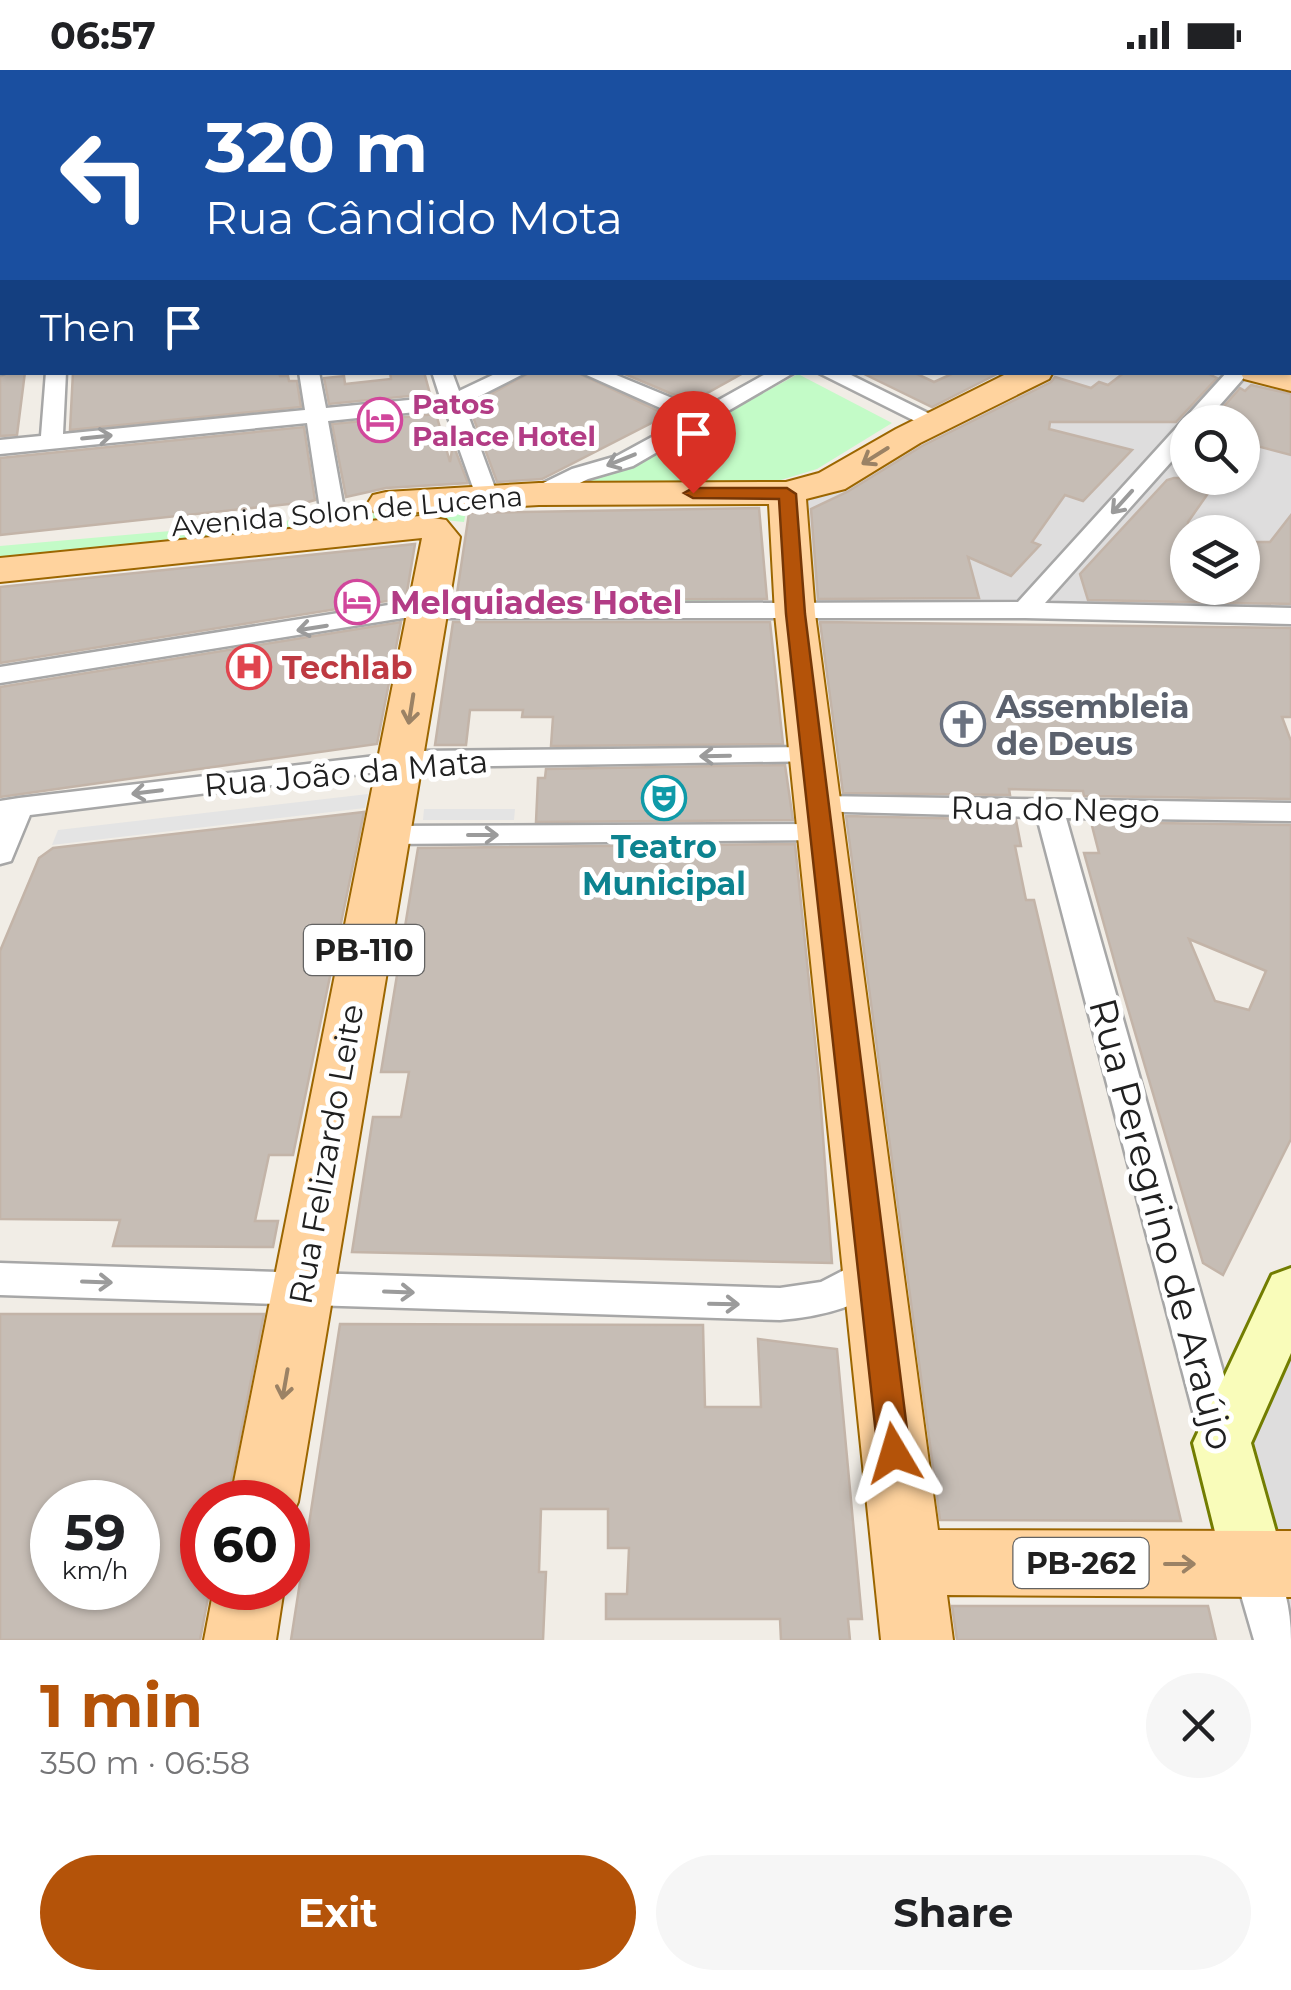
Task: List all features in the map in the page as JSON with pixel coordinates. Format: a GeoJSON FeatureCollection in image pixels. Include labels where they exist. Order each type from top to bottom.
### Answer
{"type":"FeatureCollection","features":[{"type":"Feature","properties":{"kind":"main road"},"geometry":{"type":"LineString","coordinates":[[539,494],[787,494],[832,482],[1031,375]]}},
{"type":"Feature","properties":{"kind":"main road","name":"Avenida Solon de Lucena"},"geometry":{"type":"LineString","coordinates":[[0,544],[332,509],[539,494]]}},
{"type":"Feature","properties":{"kind":"main road"},"geometry":{"type":"LineString","coordinates":[[787,494],[812,756],[917,1640]]}},
{"type":"Feature","properties":{"kind":"main road","name":"Avenida Solon de Lucena"},"geometry":{"type":"LineString","coordinates":[[0,570],[420,527]]}},
{"type":"Feature","properties":{"kind":"main road","name":"Rua Felizardo Leite"},"geometry":{"type":"LineString","coordinates":[[268,1480],[403,761],[421,611],[441,537],[433,528],[420,527]]}},
{"type":"Feature","properties":{"kind":"main road"},"geometry":{"type":"LineString","coordinates":[[1222,1443],[1291,1291]]}},
{"type":"Feature","properties":{"kind":"main road","name":"Rua Peregrino de Araújo"},"geometry":{"type":"LineString","coordinates":[[1222,1443],[1273,1564]]}},
{"type":"Feature","properties":{"kind":"main road","name":"PB-262"},"geometry":{"type":"LineString","coordinates":[[908,1562],[1273,1564]]}},
{"type":"Feature","properties":{"kind":"main road"},"geometry":{"type":"LineString","coordinates":[[240,1640],[245,1610]]}},
{"type":"Feature","properties":{"kind":"street"},"geometry":{"type":"LineString","coordinates":[[52,442],[56,375]]}},
{"type":"Feature","properties":{"kind":"street"},"geometry":{"type":"LineString","coordinates":[[308,375],[332,509]]}},
{"type":"Feature","properties":{"kind":"street"},"geometry":{"type":"LineString","coordinates":[[443,375],[486,496]]}},
{"type":"Feature","properties":{"kind":"street"},"geometry":{"type":"LineString","coordinates":[[0,447],[452,402],[510,375]]}},
{"type":"Feature","properties":{"kind":"street"},"geometry":{"type":"LineString","coordinates":[[597,375],[700,418]]}},
{"type":"Feature","properties":{"kind":"street","name":"Avenida Solon de Lucena"},"geometry":{"type":"LineString","coordinates":[[539,494],[580,474],[625,460],[779,375]]}},
{"type":"Feature","properties":{"kind":"street"},"geometry":{"type":"LineString","coordinates":[[833,375],[937,423]]}},
{"type":"Feature","properties":{"kind":"street"},"geometry":{"type":"LineString","coordinates":[[1209,405],[1235,375]]}},
{"type":"Feature","properties":{"kind":"street"},"geometry":{"type":"LineString","coordinates":[[1025,610],[1170,450]]}},
{"type":"Feature","properties":{"kind":"street"},"geometry":{"type":"LineString","coordinates":[[0,676],[421,611],[795,606],[1291,616]]}},
{"type":"Feature","properties":{"kind":"street","name":"Rua João da Mata"},"geometry":{"type":"LineString","coordinates":[[10,808],[403,761],[812,756]]}},
{"type":"Feature","properties":{"kind":"street"},"geometry":{"type":"LineString","coordinates":[[0,854],[10,808]]}},
{"type":"Feature","properties":{"kind":"street","name":"Rua do Nego"},"geometry":{"type":"LineString","coordinates":[[386,836],[1049,808],[1291,812]]}},
{"type":"Feature","properties":{"kind":"street","name":"Rua Peregrino de Araújo"},"geometry":{"type":"LineString","coordinates":[[1049,808],[1222,1443]]}},
{"type":"Feature","properties":{"kind":"street"},"geometry":{"type":"LineString","coordinates":[[0,1279],[780,1304],[840,1294],[872,1271]]}},
{"type":"Feature","properties":{"kind":"street","name":"Rua Peregrino de Araújo"},"geometry":{"type":"LineString","coordinates":[[1273,1564],[1277,1640]]}},
{"type":"Feature","properties":{"kind":"shaded area"},"geometry":{"type":"Polygon","coordinates":[[[1053,375],[1234,375],[1291,389],[1291,611],[803,608],[795,498],[832,488],[1053,375]]]}},
{"type":"Feature","properties":{"kind":"shaded area"},"geometry":{"type":"Polygon","coordinates":[[[368,794],[365,808],[52,845],[58,830],[368,794]]]}},
{"type":"Feature","properties":{"kind":"shaded area"},"geometry":{"type":"Polygon","coordinates":[[[424,809],[515,809],[514,820],[423,820],[424,809]]]}},
{"type":"Feature","properties":{"kind":"shaded area"},"geometry":{"type":"Polygon","coordinates":[[[1291,1296],[1291,1640],[1222,1443],[1291,1296]]]}},
{"type":"Feature","properties":{"kind":"green space"},"geometry":{"type":"Polygon","coordinates":[[[796,375],[892,423],[817,469],[761,486],[565,484],[588,473],[622,470],[796,375]]]}},
{"type":"Feature","properties":{"kind":"green space"},"geometry":{"type":"Polygon","coordinates":[[[467,506],[464,522],[425,518],[0,565],[0,546],[467,506]]]}},
{"type":"Feature","properties":{"kind":"green space"},"geometry":{"type":"Polygon","coordinates":[[[478,597],[758,601],[758,611],[458,608],[478,597]]]}},
{"type":"Feature","properties":{"kind":"building"},"geometry":{"type":"Polygon","coordinates":[[[25,375],[17,435],[0,436],[0,377],[25,375]]]}},
{"type":"Feature","properties":{"kind":"building"},"geometry":{"type":"Polygon","coordinates":[[[73,375],[280,375],[297,381],[301,407],[70,430],[73,375]]]}},
{"type":"Feature","properties":{"kind":"building"},"geometry":{"type":"Polygon","coordinates":[[[390,375],[425,375],[430,394],[329,404],[324,378],[344,376],[345,384],[391,379],[390,375]]]}},
{"type":"Feature","properties":{"kind":"building"},"geometry":{"type":"Polygon","coordinates":[[[526,375],[582,375],[667,415],[542,479],[497,482],[469,406],[526,375]]]}},
{"type":"Feature","properties":{"kind":"building"},"geometry":{"type":"Polygon","coordinates":[[[627,375],[740,375],[691,402],[627,375]]]}},
{"type":"Feature","properties":{"kind":"building"},"geometry":{"type":"Polygon","coordinates":[[[866,375],[919,375],[934,382],[949,375],[995,375],[932,407],[866,375]]]}},
{"type":"Feature","properties":{"kind":"building"},"geometry":{"type":"Polygon","coordinates":[[[1121,375],[1217,378],[1192,405],[1170,405],[1170,422],[1050,422],[1049,429],[1132,450],[1083,501],[1065,495],[1032,542],[1040,545],[1011,576],[968,557],[979,598],[818,599],[811,509],[1055,377],[1091,388],[1099,382],[1108,385],[1121,375]]]}},
{"type":"Feature","properties":{"kind":"building"},"geometry":{"type":"Polygon","coordinates":[[[1251,385],[1291,394],[1291,455],[1260,447],[1260,405],[1225,405],[1240,388],[1245,391],[1251,385]]]}},
{"type":"Feature","properties":{"kind":"building"},"geometry":{"type":"Polygon","coordinates":[[[436,414],[450,462],[453,444],[468,483],[386,488],[346,497],[332,424],[436,414]]]}},
{"type":"Feature","properties":{"kind":"building"},"geometry":{"type":"Polygon","coordinates":[[[304,427],[315,500],[0,535],[0,458],[304,427]]]}},
{"type":"Feature","properties":{"kind":"building"},"geometry":{"type":"Polygon","coordinates":[[[1170,479],[1170,495],[1207,495],[1193,515],[1170,515],[1170,602],[1088,600],[1080,574],[1170,479]]]}},
{"type":"Feature","properties":{"kind":"building"},"geometry":{"type":"Polygon","coordinates":[[[759,508],[767,599],[456,600],[469,513],[759,508]]]}},
{"type":"Feature","properties":{"kind":"building"},"geometry":{"type":"Polygon","coordinates":[[[1291,515],[1291,604],[1260,603],[1260,542],[1270,542],[1291,515]]]}},
{"type":"Feature","properties":{"kind":"building"},"geometry":{"type":"Polygon","coordinates":[[[415,544],[406,598],[0,663],[0,587],[415,544]]]}},
{"type":"Feature","properties":{"kind":"building"},"geometry":{"type":"Polygon","coordinates":[[[401,622],[377,744],[0,797],[0,687],[401,622]]]}},
{"type":"Feature","properties":{"kind":"building"},"geometry":{"type":"Polygon","coordinates":[[[453,622],[770,622],[783,744],[551,746],[553,717],[522,717],[523,710],[470,710],[466,745],[435,745],[453,622]]]}},
{"type":"Feature","properties":{"kind":"building"},"geometry":{"type":"Polygon","coordinates":[[[820,622],[1291,628],[1291,717],[1282,717],[1291,741],[1291,799],[1084,796],[1083,791],[1009,789],[1010,795],[843,793],[820,622]]]}},
{"type":"Feature","properties":{"kind":"building","name":"Teatro Municipal"},"geometry":{"type":"Polygon","coordinates":[[[785,765],[793,820],[536,822],[538,778],[545,778],[546,769],[785,765]]]}},
{"type":"Feature","properties":{"kind":"building"},"geometry":{"type":"Polygon","coordinates":[[[364,812],[293,1155],[269,1155],[255,1221],[278,1221],[273,1247],[113,1246],[120,1220],[0,1219],[0,951],[39,858],[53,848],[364,812]]]}},
{"type":"Feature","properties":{"kind":"building"},"geometry":{"type":"Polygon","coordinates":[[[846,816],[1016,820],[1021,846],[1015,846],[1026,900],[1034,900],[1181,1521],[940,1520],[846,816]]]}},
{"type":"Feature","properties":{"kind":"building"},"geometry":{"type":"Polygon","coordinates":[[[1091,822],[1291,825],[1291,1139],[1223,1275],[1203,1263],[1121,985],[1084,853],[1099,853],[1091,822]],[[1189,939],[1215,1001],[1249,1010],[1266,971],[1189,939]]]}},
{"type":"Feature","properties":{"kind":"building"},"geometry":{"type":"Polygon","coordinates":[[[795,844],[819,1080],[832,1263],[352,1252],[373,1117],[401,1117],[409,1072],[381,1072],[418,848],[795,844]]]}},
{"type":"Feature","properties":{"kind":"building"},"geometry":{"type":"Polygon","coordinates":[[[0,1314],[264,1314],[231,1480],[180,1480],[180,1610],[206,1610],[200,1640],[0,1640],[0,1314]]]}},
{"type":"Feature","properties":{"kind":"building"},"geometry":{"type":"Polygon","coordinates":[[[340,1324],[703,1325],[705,1407],[761,1407],[758,1339],[837,1349],[862,1619],[848,1619],[850,1640],[781,1640],[780,1619],[606,1619],[606,1594],[627,1594],[629,1548],[608,1548],[608,1509],[541,1509],[539,1572],[546,1572],[543,1640],[291,1640],[296,1610],[310,1610],[310,1517],[340,1324]]]}},
{"type":"Feature","properties":{"kind":"building"},"geometry":{"type":"Polygon","coordinates":[[[952,1606],[1208,1606],[1216,1640],[957,1640],[952,1606]]]}},
{"type":"Feature","properties":{"kind":"place","name":"Patos Palace Hotel"},"geometry":{"type":"Point","coordinates":[380,420]}},
{"type":"Feature","properties":{"kind":"place","name":"Melquiades Hotel"},"geometry":{"type":"Point","coordinates":[357,602]}},
{"type":"Feature","properties":{"kind":"place","name":"Techlab"},"geometry":{"type":"Point","coordinates":[249,667]}},
{"type":"Feature","properties":{"kind":"place","name":"Assembleia de Deus"},"geometry":{"type":"Point","coordinates":[963,724]}},
{"type":"Feature","properties":{"kind":"place","name":"Teatro Municipal"},"geometry":{"type":"Point","coordinates":[664,798]}},
{"type":"Feature","properties":{"kind":"route"},"geometry":{"type":"LineString","coordinates":[[693,493],[787,494],[796,614],[894,1453]]}}]}
